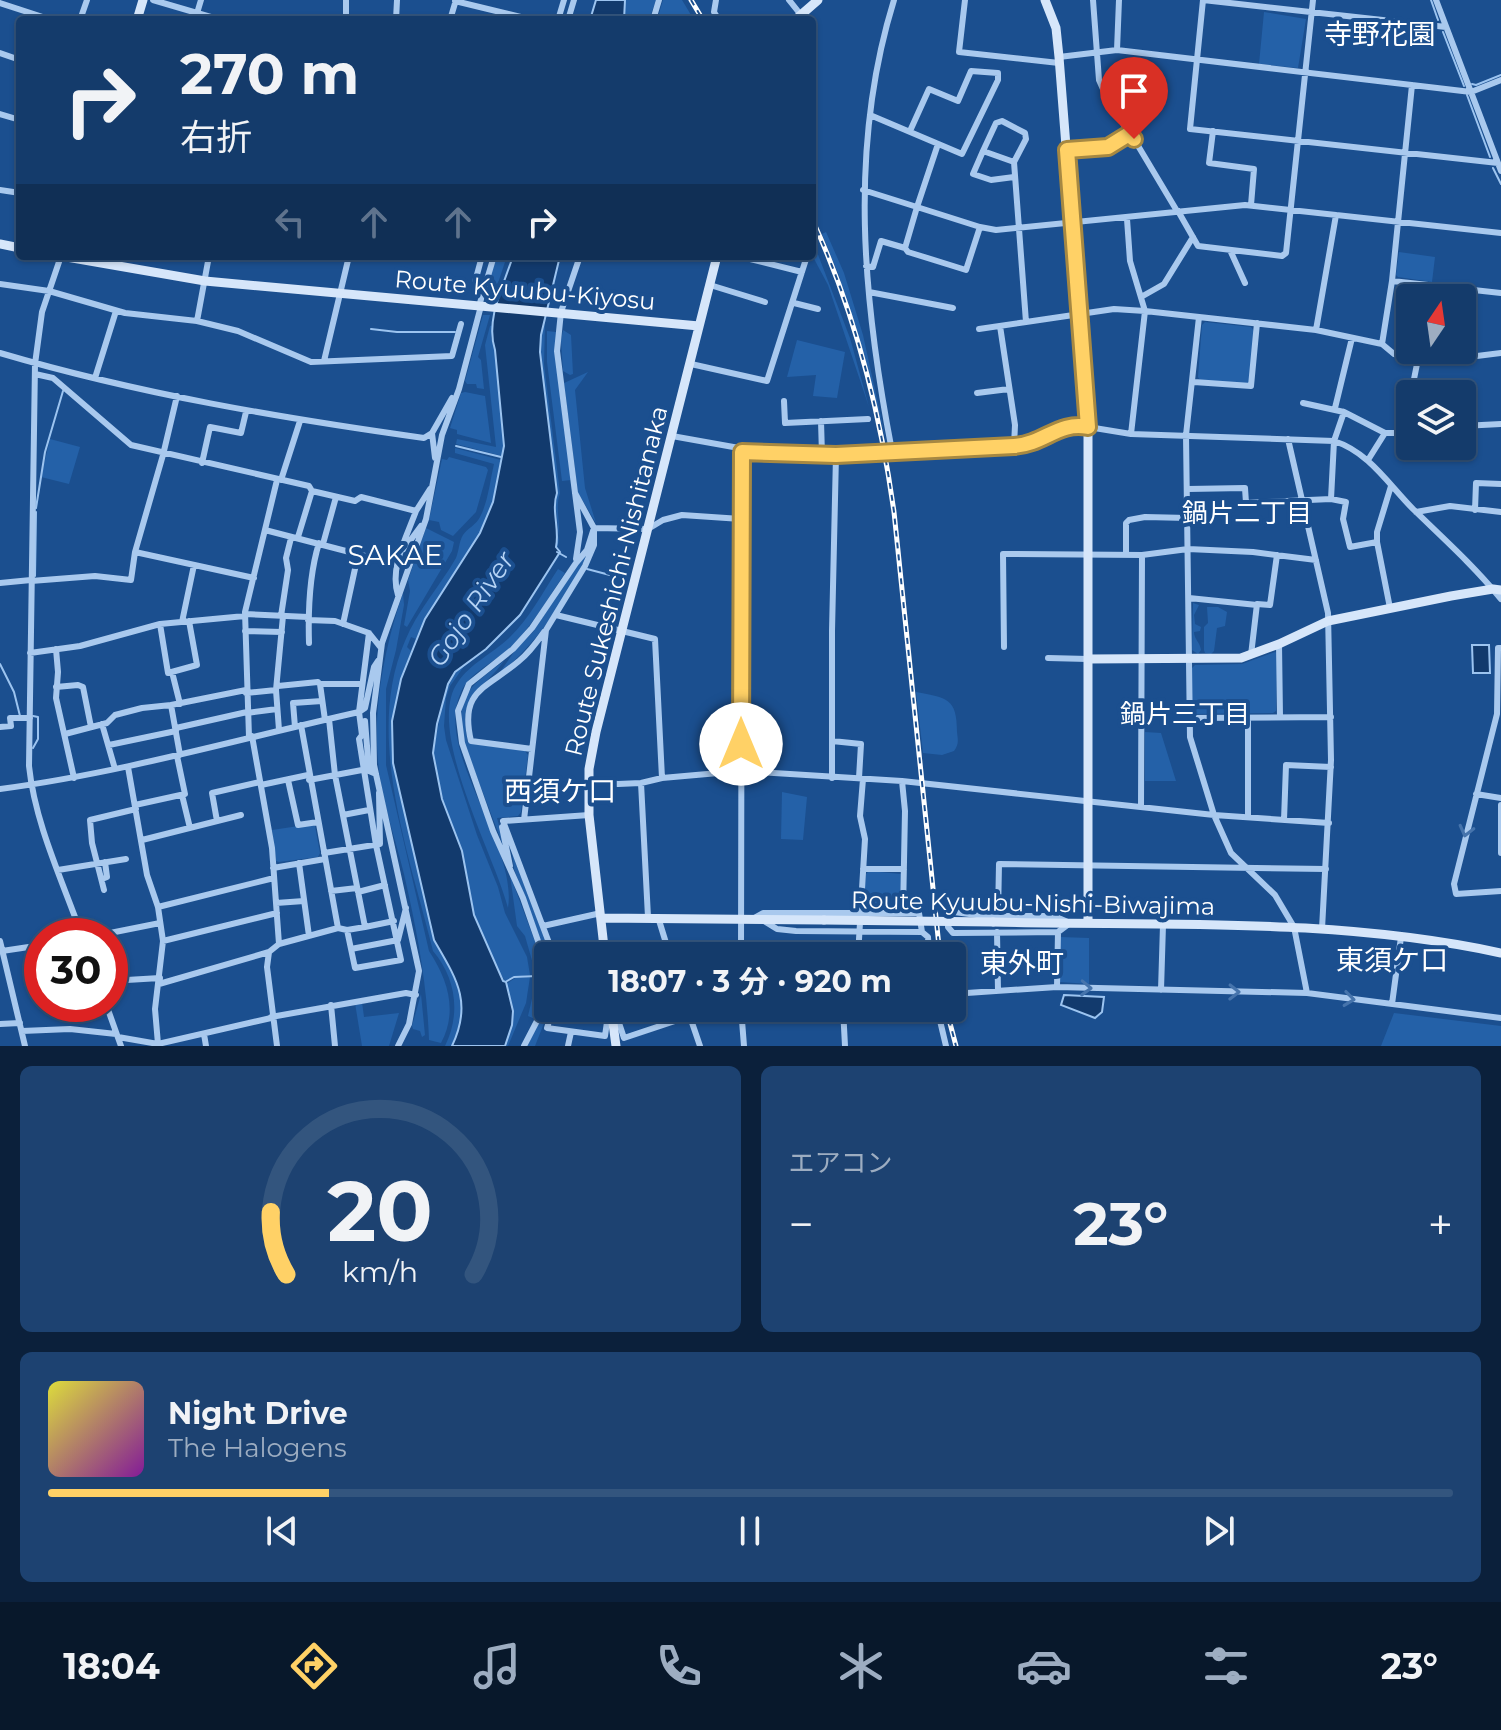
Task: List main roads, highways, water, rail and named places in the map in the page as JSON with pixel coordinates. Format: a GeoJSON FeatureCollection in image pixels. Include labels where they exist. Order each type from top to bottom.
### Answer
{"type":"FeatureCollection","features":[{"type":"Feature","properties":{"kind":"main road"},"geometry":{"type":"LineString","coordinates":[[799,16],[818,0]]}},
{"type":"Feature","properties":{"kind":"main road"},"geometry":{"type":"LineString","coordinates":[[1045,0],[1056,28],[1088,427],[1088,923]]}},
{"type":"Feature","properties":{"kind":"main road","name":"Route Kyuubu-Kiyosu"},"geometry":{"type":"LineString","coordinates":[[84,260],[205,281],[699,326]]}},
{"type":"Feature","properties":{"kind":"main road","name":"Route Sukeshichi-Nishitanaka"},"geometry":{"type":"LineString","coordinates":[[601,916],[588,781],[596,732],[716,260]]}},
{"type":"Feature","properties":{"kind":"main road"},"geometry":{"type":"LineString","coordinates":[[1089,659],[1226,659],[1251,655],[1328,621],[1497,590]]}},
{"type":"Feature","properties":{"kind":"main road"},"geometry":{"type":"LineString","coordinates":[[601,916],[604,942]]}},
{"type":"Feature","properties":{"kind":"main road","name":"Route Kyuubu-Nishi-Biwajima"},"geometry":{"type":"LineString","coordinates":[[601,916],[764,921],[1294,927],[1401,937],[1501,953]]}},
{"type":"Feature","properties":{"kind":"main road"},"geometry":{"type":"LineString","coordinates":[[613,1022],[616,1046]]}},
{"type":"Feature","properties":{"kind":"water"},"geometry":{"type":"Polygon","coordinates":[[[596,0],[625,0],[624,16],[591,16],[596,0]]]}},
{"type":"Feature","properties":{"kind":"water","name":"Gojo River"},"geometry":{"type":"Polygon","coordinates":[[[512,260],[559,260],[541,335],[540,352],[557,493],[556,547],[560,552],[520,615],[486,649],[455,672],[448,684],[437,724],[433,753],[442,799],[462,851],[474,915],[506,982],[513,1011],[505,1046],[452,1046],[461,1016],[459,991],[434,940],[393,763],[392,721],[401,679],[425,619],[480,533],[493,502],[504,446],[492,326],[512,260]]]}},
{"type":"Feature","properties":{"kind":"water"},"geometry":{"type":"Polygon","coordinates":[[[1472,645],[1489,645],[1490,673],[1473,673],[1472,645]]]}},
{"type":"Feature","properties":{"kind":"water"},"geometry":{"type":"Polygon","coordinates":[[[1064,995],[1104,997],[1102,1012],[1095,1018],[1061,1005],[1064,995]]]}},
{"type":"Feature","properties":{"kind":"waterway"},"geometry":{"type":"LineString","coordinates":[[1431,0],[1438,20]]}},
{"type":"Feature","properties":{"kind":"waterway"},"geometry":{"type":"LineString","coordinates":[[1443,32],[1464,86]]}},
{"type":"Feature","properties":{"kind":"waterway"},"geometry":{"type":"LineString","coordinates":[[1472,84],[1501,75]]}},
{"type":"Feature","properties":{"kind":"waterway"},"geometry":{"type":"LineString","coordinates":[[1467,95],[1490,157]]}},
{"type":"Feature","properties":{"kind":"waterway"},"geometry":{"type":"LineString","coordinates":[[1493,168],[1501,184]]}},
{"type":"Feature","properties":{"kind":"waterway"},"geometry":{"type":"LineString","coordinates":[[371,329],[455,332]]}},
{"type":"Feature","properties":{"kind":"waterway"},"geometry":{"type":"LineString","coordinates":[[36,508],[45,452],[63,391]]}},
{"type":"Feature","properties":{"kind":"waterway"},"geometry":{"type":"LineString","coordinates":[[456,446],[501,457]]}},
{"type":"Feature","properties":{"kind":"waterway"},"geometry":{"type":"LineString","coordinates":[[35,576],[36,512]]}},
{"type":"Feature","properties":{"kind":"waterway"},"geometry":{"type":"LineString","coordinates":[[557,552],[566,557]]}},
{"type":"Feature","properties":{"kind":"waterway"},"geometry":{"type":"LineString","coordinates":[[587,569],[625,579]]}},
{"type":"Feature","properties":{"kind":"waterway"},"geometry":{"type":"LineString","coordinates":[[0,664],[14,692],[20,716]]}},
{"type":"Feature","properties":{"kind":"waterway"},"geometry":{"type":"LineString","coordinates":[[33,716],[38,717],[38,739],[33,748]]}},
{"type":"Feature","properties":{"kind":"waterway"},"geometry":{"type":"LineString","coordinates":[[507,981],[514,977],[534,976]]}},
{"type":"Feature","properties":{"kind":"railway"},"geometry":{"type":"LineString","coordinates":[[691,0],[701,16]]}},
{"type":"Feature","properties":{"kind":"railway"},"geometry":{"type":"LineString","coordinates":[[816,228],[841,290],[864,362],[888,474],[939,942]]}},
{"type":"Feature","properties":{"kind":"railway"},"geometry":{"type":"LineString","coordinates":[[950,1022],[956,1046]]}},
{"type":"Feature","properties":{"kind":"district","name":"寺野花園"},"geometry":{"type":"Point","coordinates":[1380,34]}},
{"type":"Feature","properties":{"kind":"district","name":"鍋片二丁目"},"geometry":{"type":"Point","coordinates":[1247,513]}},
{"type":"Feature","properties":{"kind":"district","name":"SAKAE"},"geometry":{"type":"Point","coordinates":[395,555]}},
{"type":"Feature","properties":{"kind":"district","name":"鍋片三丁目"},"geometry":{"type":"Point","coordinates":[1185,714]}},
{"type":"Feature","properties":{"kind":"district","name":"西須ケ口"},"geometry":{"type":"Point","coordinates":[560,791]}},
{"type":"Feature","properties":{"kind":"district","name":"東須ケ口"},"geometry":{"type":"Point","coordinates":[1392,960]}},
{"type":"Feature","properties":{"kind":"district","name":"東外町"},"geometry":{"type":"Point","coordinates":[1022,963]}}]}
